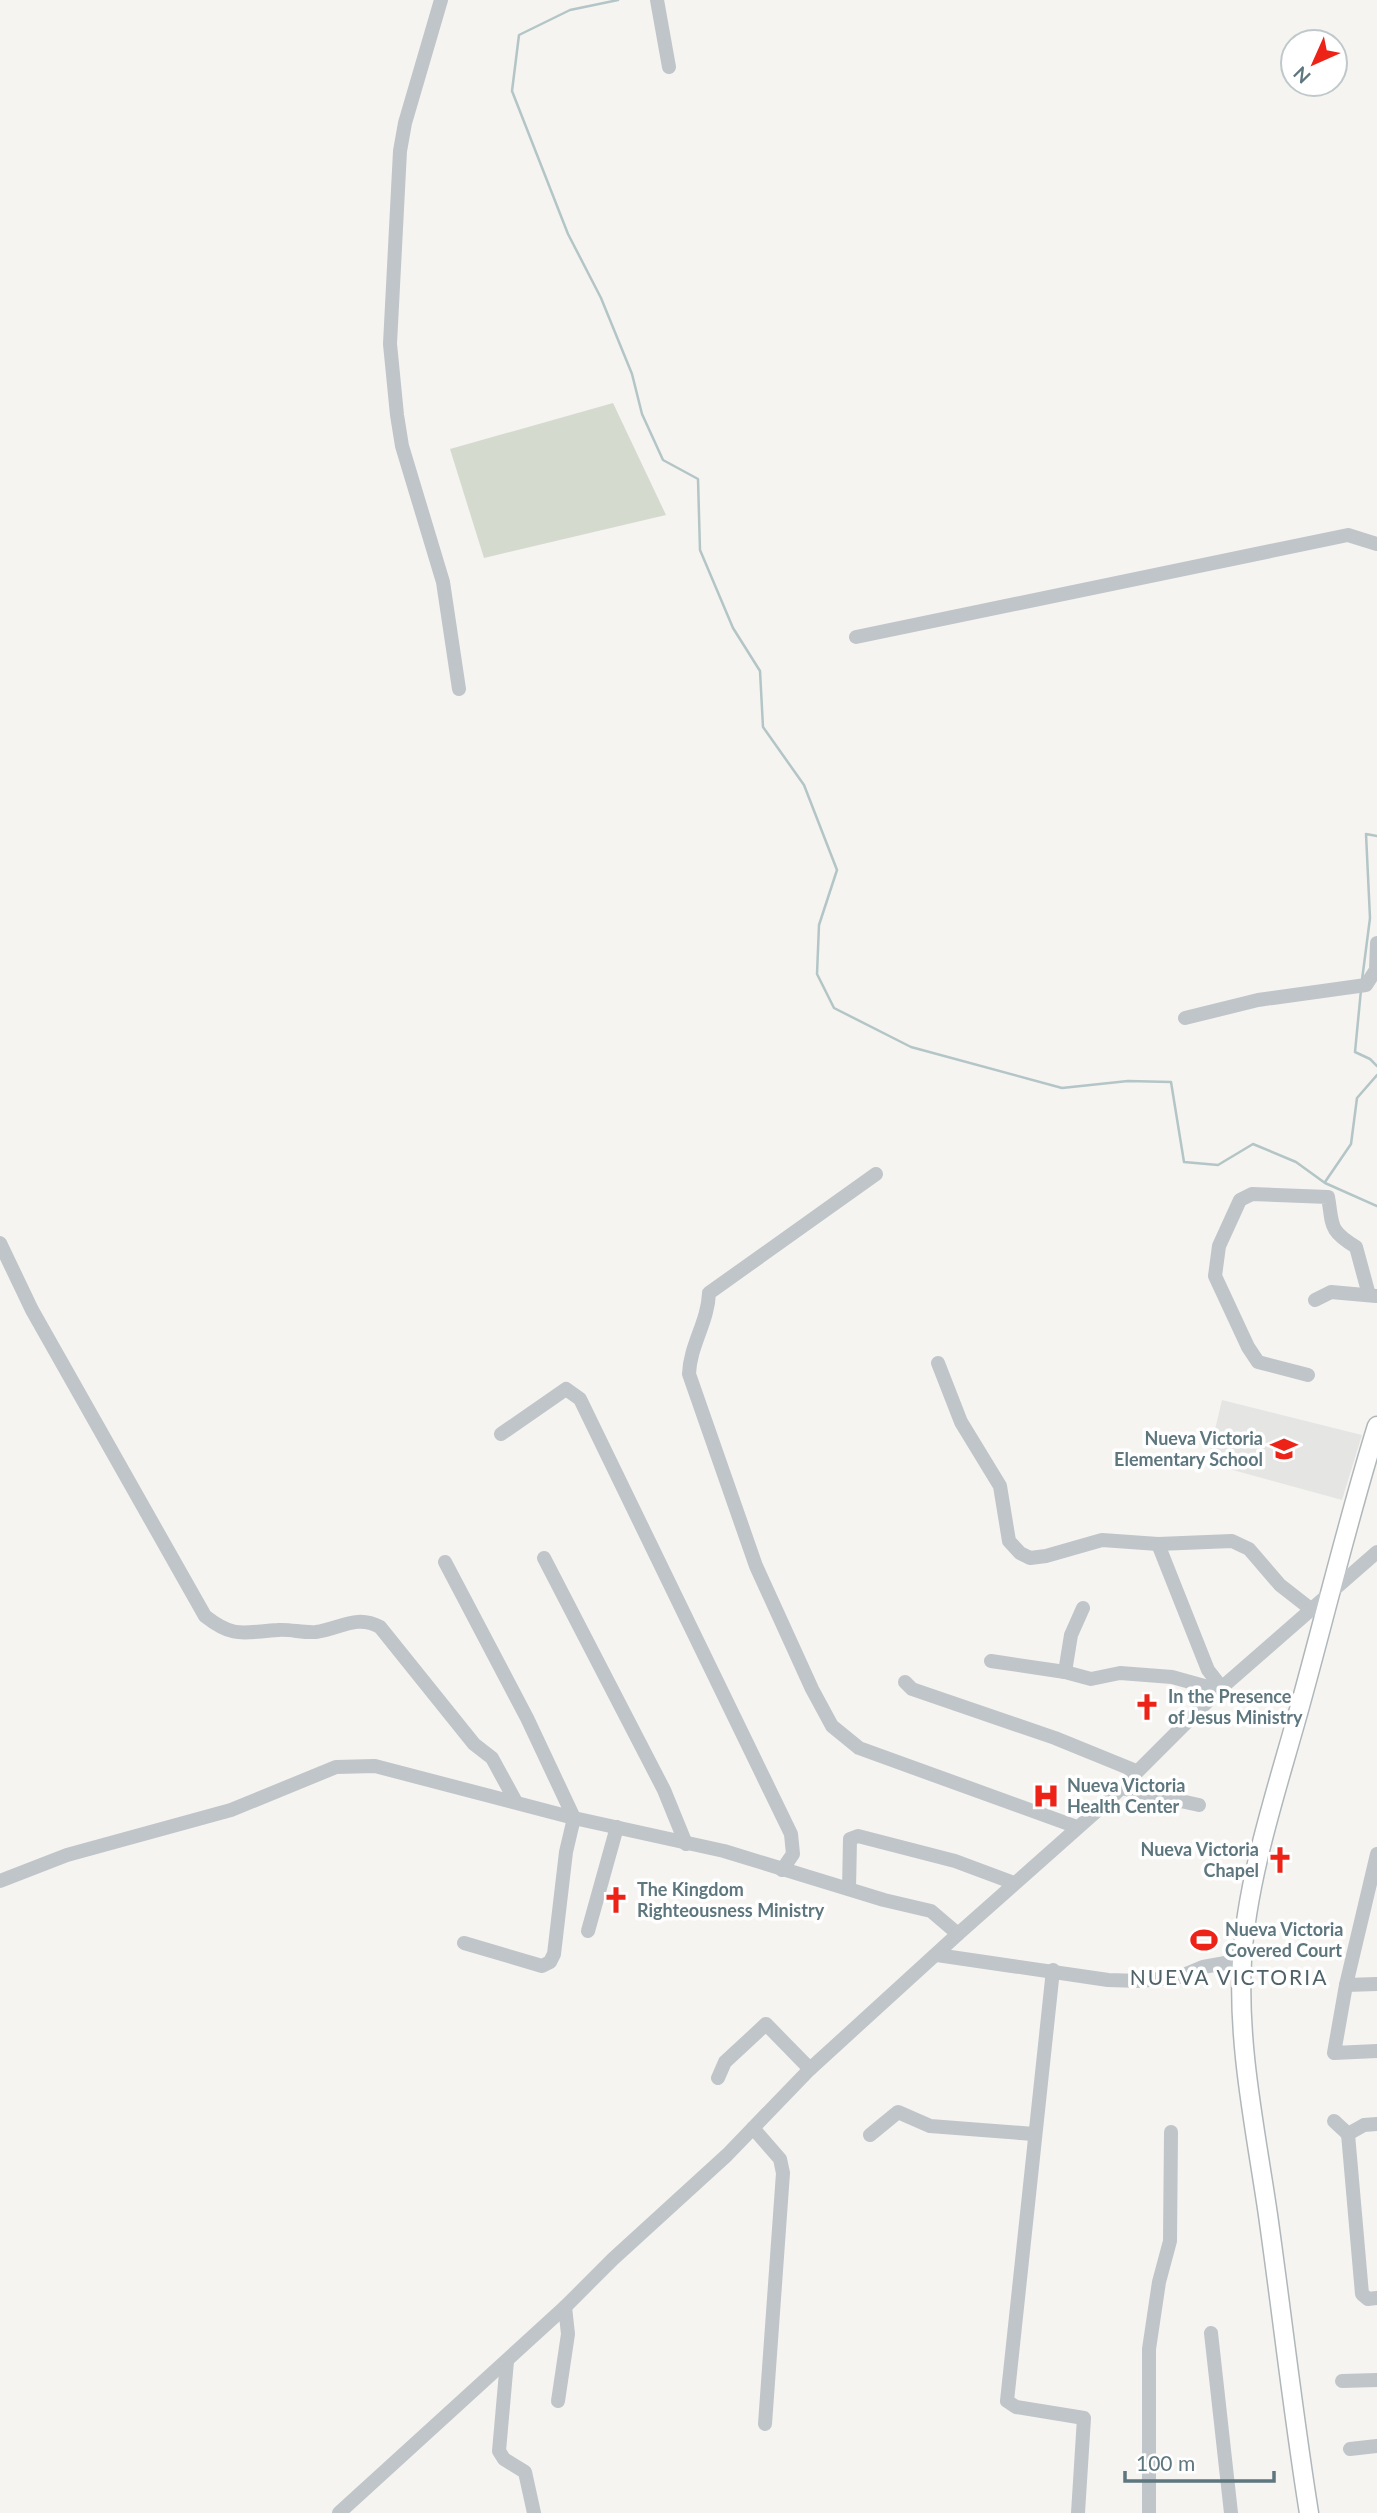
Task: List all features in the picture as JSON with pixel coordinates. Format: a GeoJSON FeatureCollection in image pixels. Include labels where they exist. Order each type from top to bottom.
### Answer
{"type":"FeatureCollection","features":[{"type":"Feature","properties":{"kind":"main road"},"geometry":{"type":"LineString","coordinates":[[1309,2513],[1250,2091],[1242,2006],[1242,1960],[1253,1886],[1332,1591],[1344,1534],[1377,1426]]}},
{"type":"Feature","properties":{"kind":"street"},"geometry":{"type":"LineString","coordinates":[[441,0],[405,123],[400,152],[390,344],[402,446],[443,582],[459,689]]}},
{"type":"Feature","properties":{"kind":"street"},"geometry":{"type":"LineString","coordinates":[[657,0],[669,67]]}},
{"type":"Feature","properties":{"kind":"street"},"geometry":{"type":"LineString","coordinates":[[856,637],[1348,535],[1377,544]]}},
{"type":"Feature","properties":{"kind":"street"},"geometry":{"type":"LineString","coordinates":[[1185,1018],[1258,1000],[1366,985],[1377,970],[1377,943]]}},
{"type":"Feature","properties":{"kind":"street"},"geometry":{"type":"LineString","coordinates":[[876,1174],[709,1293],[703,1326],[690,1355],[689,1374],[756,1566],[832,1726],[859,1748],[1077,1827]]}},
{"type":"Feature","properties":{"kind":"street"},"geometry":{"type":"LineString","coordinates":[[1308,1375],[1258,1362],[1248,1347],[1215,1276],[1219,1246],[1240,1200],[1252,1194],[1328,1197],[1335,1232],[1356,1247],[1373,1296],[1331,1292],[1315,1300]]}},
{"type":"Feature","properties":{"kind":"street"},"geometry":{"type":"LineString","coordinates":[[0,1243],[32,1310],[205,1616],[219,1627],[240,1635],[280,1629],[317,1632],[354,1620],[366,1621],[380,1627],[474,1744],[492,1758],[516,1802]]}},
{"type":"Feature","properties":{"kind":"street"},"geometry":{"type":"LineString","coordinates":[[939,1363],[961,1422],[1000,1486],[1009,1541],[1020,1553],[1030,1558],[1046,1556],[1102,1540],[1158,1544],[1212,1540],[1244,1545],[1280,1586],[1312,1609]]}},
{"type":"Feature","properties":{"kind":"street"},"geometry":{"type":"LineString","coordinates":[[501,1434],[566,1389],[580,1399],[791,1834],[793,1854],[782,1870]]}},
{"type":"Feature","properties":{"kind":"street"},"geometry":{"type":"LineString","coordinates":[[1158,1544],[1208,1670],[1220,1689]]}},
{"type":"Feature","properties":{"kind":"street"},"geometry":{"type":"LineString","coordinates":[[339,2513],[565,2307],[752,2128],[810,2068],[1121,1787],[1220,1689],[1377,1552]]}},
{"type":"Feature","properties":{"kind":"street"},"geometry":{"type":"LineString","coordinates":[[544,1558],[664,1790],[686,1844]]}},
{"type":"Feature","properties":{"kind":"street"},"geometry":{"type":"LineString","coordinates":[[445,1562],[527,1718],[574,1818],[567,1842],[554,1954],[550,1962],[542,1966],[464,1943]]}},
{"type":"Feature","properties":{"kind":"street"},"geometry":{"type":"LineString","coordinates":[[1065,1672],[1071,1635],[1083,1608]]}},
{"type":"Feature","properties":{"kind":"street"},"geometry":{"type":"LineString","coordinates":[[991,1661],[1065,1672],[1091,1679],[1120,1674],[1172,1677],[1220,1689]]}},
{"type":"Feature","properties":{"kind":"street"},"geometry":{"type":"LineString","coordinates":[[905,1682],[919,1691],[1042,1733],[1136,1771]]}},
{"type":"Feature","properties":{"kind":"street"},"geometry":{"type":"LineString","coordinates":[[0,1881],[67,1855],[231,1810],[336,1767],[375,1766],[574,1818],[724,1851],[931,1912],[958,1934]]}},
{"type":"Feature","properties":{"kind":"street"},"geometry":{"type":"LineString","coordinates":[[1121,1787],[1199,1805]]}},
{"type":"Feature","properties":{"kind":"street"},"geometry":{"type":"LineString","coordinates":[[587,1931],[617,1827]]}},
{"type":"Feature","properties":{"kind":"street"},"geometry":{"type":"LineString","coordinates":[[849,1889],[850,1839],[858,1836],[955,1861],[1014,1883]]}},
{"type":"Feature","properties":{"kind":"street"},"geometry":{"type":"LineString","coordinates":[[1376,1861],[1346,1985],[1334,2053],[1377,2052]]}},
{"type":"Feature","properties":{"kind":"street"},"geometry":{"type":"LineString","coordinates":[[1361,1926],[1377,1925]]}},
{"type":"Feature","properties":{"kind":"street"},"geometry":{"type":"LineString","coordinates":[[937,1955],[1108,1980],[1151,1981],[1242,1960]]}},
{"type":"Feature","properties":{"kind":"street"},"geometry":{"type":"LineString","coordinates":[[1053,1970],[1034,2134],[1025,2256],[1007,2401],[1016,2407],[1084,2418],[1078,2513]]}},
{"type":"Feature","properties":{"kind":"street"},"geometry":{"type":"LineString","coordinates":[[1346,1985],[1377,1984]]}},
{"type":"Feature","properties":{"kind":"street"},"geometry":{"type":"LineString","coordinates":[[718,2078],[724,2062],[766,2024],[810,2068]]}},
{"type":"Feature","properties":{"kind":"street"},"geometry":{"type":"LineString","coordinates":[[870,2134],[898,2112],[930,2126],[1034,2134]]}},
{"type":"Feature","properties":{"kind":"street"},"geometry":{"type":"LineString","coordinates":[[1334,2121],[1348,2134],[1362,2294],[1368,2299],[1377,2298]]}},
{"type":"Feature","properties":{"kind":"street"},"geometry":{"type":"LineString","coordinates":[[1348,2134],[1357,2127],[1377,2124]]}},
{"type":"Feature","properties":{"kind":"street"},"geometry":{"type":"LineString","coordinates":[[752,2128],[780,2159],[783,2173],[765,2424]]}},
{"type":"Feature","properties":{"kind":"street"},"geometry":{"type":"LineString","coordinates":[[1149,2513],[1149,2349],[1159,2282],[1170,2241],[1171,2132]]}},
{"type":"Feature","properties":{"kind":"street"},"geometry":{"type":"LineString","coordinates":[[558,2401],[568,2334],[565,2307]]}},
{"type":"Feature","properties":{"kind":"street"},"geometry":{"type":"LineString","coordinates":[[1211,2333],[1231,2513]]}},
{"type":"Feature","properties":{"kind":"street"},"geometry":{"type":"LineString","coordinates":[[507,2361],[499,2451],[504,2459],[525,2472],[534,2513]]}},
{"type":"Feature","properties":{"kind":"street"},"geometry":{"type":"LineString","coordinates":[[1342,2381],[1377,2380]]}},
{"type":"Feature","properties":{"kind":"street"},"geometry":{"type":"LineString","coordinates":[[1350,2449],[1377,2446]]}},
{"type":"Feature","properties":{"kind":"shaded area"},"geometry":{"type":"Polygon","coordinates":[[[613,403],[666,515],[484,558],[450,449],[613,403]]]}},
{"type":"Feature","properties":{"kind":"shaded area","name":"Nueva Victoria Elementary School"},"geometry":{"type":"Polygon","coordinates":[[[1222,1400],[1362,1435],[1342,1500],[1207,1463],[1222,1400]]]}},
{"type":"Feature","properties":{"kind":"waterway"},"geometry":{"type":"LineString","coordinates":[[618,0],[570,10],[519,35],[512,91],[568,234],[601,298],[632,374],[642,414],[663,460],[698,479],[700,550],[733,628],[760,671],[763,727],[804,785],[837,870],[819,925],[817,974],[834,1008],[911,1047],[1062,1088],[1128,1081],[1171,1082],[1184,1162],[1218,1165],[1253,1144],[1296,1162],[1325,1183],[1377,1206]]}},
{"type":"Feature","properties":{"kind":"waterway"},"geometry":{"type":"LineString","coordinates":[[1362,980],[1370,918],[1366,834],[1377,836]]}},
{"type":"Feature","properties":{"kind":"waterway"},"geometry":{"type":"LineString","coordinates":[[1361,990],[1355,1052],[1370,1059],[1377,1066]]}},
{"type":"Feature","properties":{"kind":"waterway"},"geometry":{"type":"LineString","coordinates":[[1325,1182],[1351,1144],[1357,1098],[1377,1075]]}},
{"type":"Feature","properties":{"kind":"place","name":"Nueva Victoria Elementary School"},"geometry":{"type":"Point","coordinates":[1284,1449]}},
{"type":"Feature","properties":{"kind":"place","name":"In the Presence of Jesus Ministry"},"geometry":{"type":"Point","coordinates":[1147,1707]}},
{"type":"Feature","properties":{"kind":"place","name":"Nueva Victoria Health Center"},"geometry":{"type":"Point","coordinates":[1046,1796]}},
{"type":"Feature","properties":{"kind":"place","name":"Nueva Victoria Chapel"},"geometry":{"type":"Point","coordinates":[1280,1860]}},
{"type":"Feature","properties":{"kind":"place","name":"The Kingdom Righteousness Ministry"},"geometry":{"type":"Point","coordinates":[616,1900]}},
{"type":"Feature","properties":{"kind":"place","name":"Nueva Victoria Covered Court"},"geometry":{"type":"Point","coordinates":[1204,1940]}},
{"type":"Feature","properties":{"kind":"district","name":"NUEVA VICTORIA"},"geometry":{"type":"Point","coordinates":[1229,1978]}}]}
